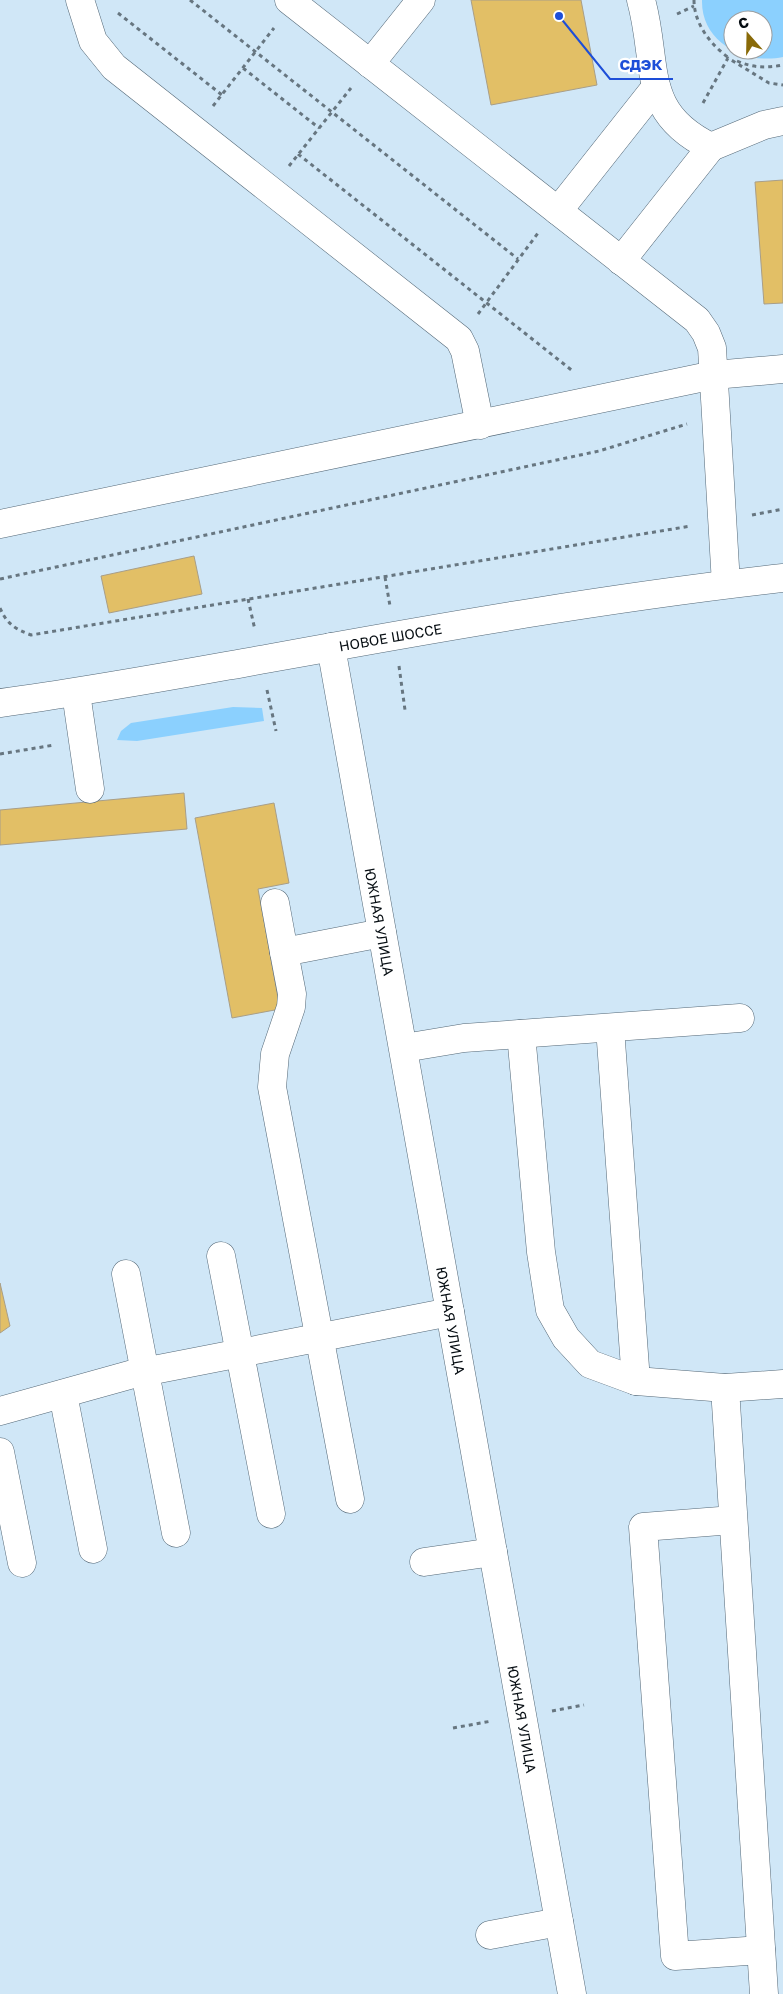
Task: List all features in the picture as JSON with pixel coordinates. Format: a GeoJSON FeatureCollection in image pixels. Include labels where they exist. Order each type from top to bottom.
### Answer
{"type":"FeatureCollection","features":[{"type":"Feature","properties":{"kind":"street"},"geometry":{"type":"LineString","coordinates":[[80,0],[87,27],[102,54],[114,67],[459,339],[463,345],[480,425]]}},
{"type":"Feature","properties":{"kind":"street"},"geometry":{"type":"LineString","coordinates":[[370,64],[421,0]]}},
{"type":"Feature","properties":{"kind":"street"},"geometry":{"type":"LineString","coordinates":[[641,0],[656,87],[665,111],[686,133],[711,147]]}},
{"type":"Feature","properties":{"kind":"street"},"geometry":{"type":"LineString","coordinates":[[293,1],[370,64],[697,320],[706,333],[712,348],[726,584]]}},
{"type":"Feature","properties":{"kind":"street"},"geometry":{"type":"LineString","coordinates":[[557,210],[656,87]]}},
{"type":"Feature","properties":{"kind":"street"},"geometry":{"type":"LineString","coordinates":[[622,261],[711,147],[764,125],[783,121]]}},
{"type":"Feature","properties":{"kind":"street"},"geometry":{"type":"LineString","coordinates":[[0,524],[714,375],[783,369]]}},
{"type":"Feature","properties":{"kind":"street","name":"НОВОЕ ШОССЕ"},"geometry":{"type":"LineString","coordinates":[[0,703],[76,693],[331,647],[726,584],[783,578]]}},
{"type":"Feature","properties":{"kind":"street","name":"ЮЖНАЯ УЛИЦА"},"geometry":{"type":"LineString","coordinates":[[331,647],[572,1994]]}},
{"type":"Feature","properties":{"kind":"street"},"geometry":{"type":"LineString","coordinates":[[76,693],[90,789]]}},
{"type":"Feature","properties":{"kind":"street"},"geometry":{"type":"LineString","coordinates":[[275,904],[292,994],[291,1007],[275,1054],[272,1087],[350,1498]]}},
{"type":"Feature","properties":{"kind":"street"},"geometry":{"type":"LineString","coordinates":[[284,952],[382,933]]}},
{"type":"Feature","properties":{"kind":"street"},"geometry":{"type":"LineString","coordinates":[[404,1048],[464,1038],[740,1018]]}},
{"type":"Feature","properties":{"kind":"street"},"geometry":{"type":"LineString","coordinates":[[610,1028],[636,1381]]}},
{"type":"Feature","properties":{"kind":"street"},"geometry":{"type":"LineString","coordinates":[[521,1034],[541,1252],[550,1310],[566,1338],[590,1364],[636,1381],[725,1388],[783,1384]]}},
{"type":"Feature","properties":{"kind":"street"},"geometry":{"type":"LineString","coordinates":[[221,1256],[271,1514]]}},
{"type":"Feature","properties":{"kind":"street"},"geometry":{"type":"LineString","coordinates":[[126,1274],[176,1532]]}},
{"type":"Feature","properties":{"kind":"street"},"geometry":{"type":"LineString","coordinates":[[0,1411],[145,1372],[450,1312]]}},
{"type":"Feature","properties":{"kind":"street"},"geometry":{"type":"LineString","coordinates":[[725,1388],[764,1994]]}},
{"type":"Feature","properties":{"kind":"street"},"geometry":{"type":"LineString","coordinates":[[63,1394],[93,1549]]}},
{"type":"Feature","properties":{"kind":"street"},"geometry":{"type":"LineString","coordinates":[[0,1452],[22,1563]]}},
{"type":"Feature","properties":{"kind":"street"},"geometry":{"type":"LineString","coordinates":[[733,1520],[643,1527],[675,1956],[761,1950]]}},
{"type":"Feature","properties":{"kind":"street"},"geometry":{"type":"LineString","coordinates":[[424,1562],[493,1552]]}},
{"type":"Feature","properties":{"kind":"street"},"geometry":{"type":"LineString","coordinates":[[490,1935],[559,1922]]}},
{"type":"Feature","properties":{"kind":"path"},"geometry":{"type":"LineString","coordinates":[[190,0],[518,259]]}},
{"type":"Feature","properties":{"kind":"path"},"geometry":{"type":"LineString","coordinates":[[694,0],[700,26],[712,44],[723,54]]}},
{"type":"Feature","properties":{"kind":"path"},"geometry":{"type":"LineString","coordinates":[[194,130],[256,52],[293,1]]}},
{"type":"Feature","properties":{"kind":"path"},"geometry":{"type":"LineString","coordinates":[[116,12],[222,95]]}},
{"type":"Feature","properties":{"kind":"path"},"geometry":{"type":"LineString","coordinates":[[686,133],[727,60]]}},
{"type":"Feature","properties":{"kind":"path"},"geometry":{"type":"LineString","coordinates":[[731,60],[769,83],[783,85]]}},
{"type":"Feature","properties":{"kind":"path"},"geometry":{"type":"LineString","coordinates":[[733,60],[749,66],[770,68],[783,65]]}},
{"type":"Feature","properties":{"kind":"path"},"geometry":{"type":"LineString","coordinates":[[270,190],[370,64]]}},
{"type":"Feature","properties":{"kind":"path"},"geometry":{"type":"LineString","coordinates":[[243,68],[319,128]]}},
{"type":"Feature","properties":{"kind":"path"},"geometry":{"type":"LineString","coordinates":[[298,154],[608,398]]}},
{"type":"Feature","properties":{"kind":"path"},"geometry":{"type":"LineString","coordinates":[[459,339],[557,210]]}},
{"type":"Feature","properties":{"kind":"path"},"geometry":{"type":"LineString","coordinates":[[0,579],[599,451],[646,438],[716,413]]}},
{"type":"Feature","properties":{"kind":"path"},"geometry":{"type":"LineString","coordinates":[[0,608],[5,618],[14,628],[31,635],[783,509]]}},
{"type":"Feature","properties":{"kind":"path"},"geometry":{"type":"LineString","coordinates":[[0,754],[83,740]]}},
{"type":"Feature","properties":{"kind":"shaded area"},"geometry":{"type":"Polygon","coordinates":[[[702,0],[783,0],[783,57],[773,58],[773,10],[723,10],[723,44],[709,28],[704,15],[702,0]]]}},
{"type":"Feature","properties":{"kind":"shaded area"},"geometry":{"type":"Polygon","coordinates":[[[233,707],[262,708],[264,721],[137,741],[117,740],[121,731],[131,723],[233,707]]]}},
{"type":"Feature","properties":{"kind":"building"},"geometry":{"type":"Polygon","coordinates":[[[471,0],[581,0],[597,85],[491,105],[471,0]]]}},
{"type":"Feature","properties":{"kind":"building"},"geometry":{"type":"Polygon","coordinates":[[[783,180],[783,303],[764,304],[755,182],[783,180]]]}},
{"type":"Feature","properties":{"kind":"building"},"geometry":{"type":"Polygon","coordinates":[[[194,556],[202,594],[109,613],[101,576],[194,556]]]}},
{"type":"Feature","properties":{"kind":"building"},"geometry":{"type":"Polygon","coordinates":[[[184,793],[187,829],[0,845],[0,810],[184,793]]]}},
{"type":"Feature","properties":{"kind":"building"},"geometry":{"type":"Polygon","coordinates":[[[274,803],[289,883],[258,889],[280,1009],[232,1018],[195,818],[274,803]]]}},
{"type":"Feature","properties":{"kind":"building"},"geometry":{"type":"Polygon","coordinates":[[[0,1283],[10,1326],[0,1333],[0,1283]]]}},
{"type":"Feature","properties":{"kind":"place","name":"СДЭК"},"geometry":{"type":"Point","coordinates":[559,16]}}]}
